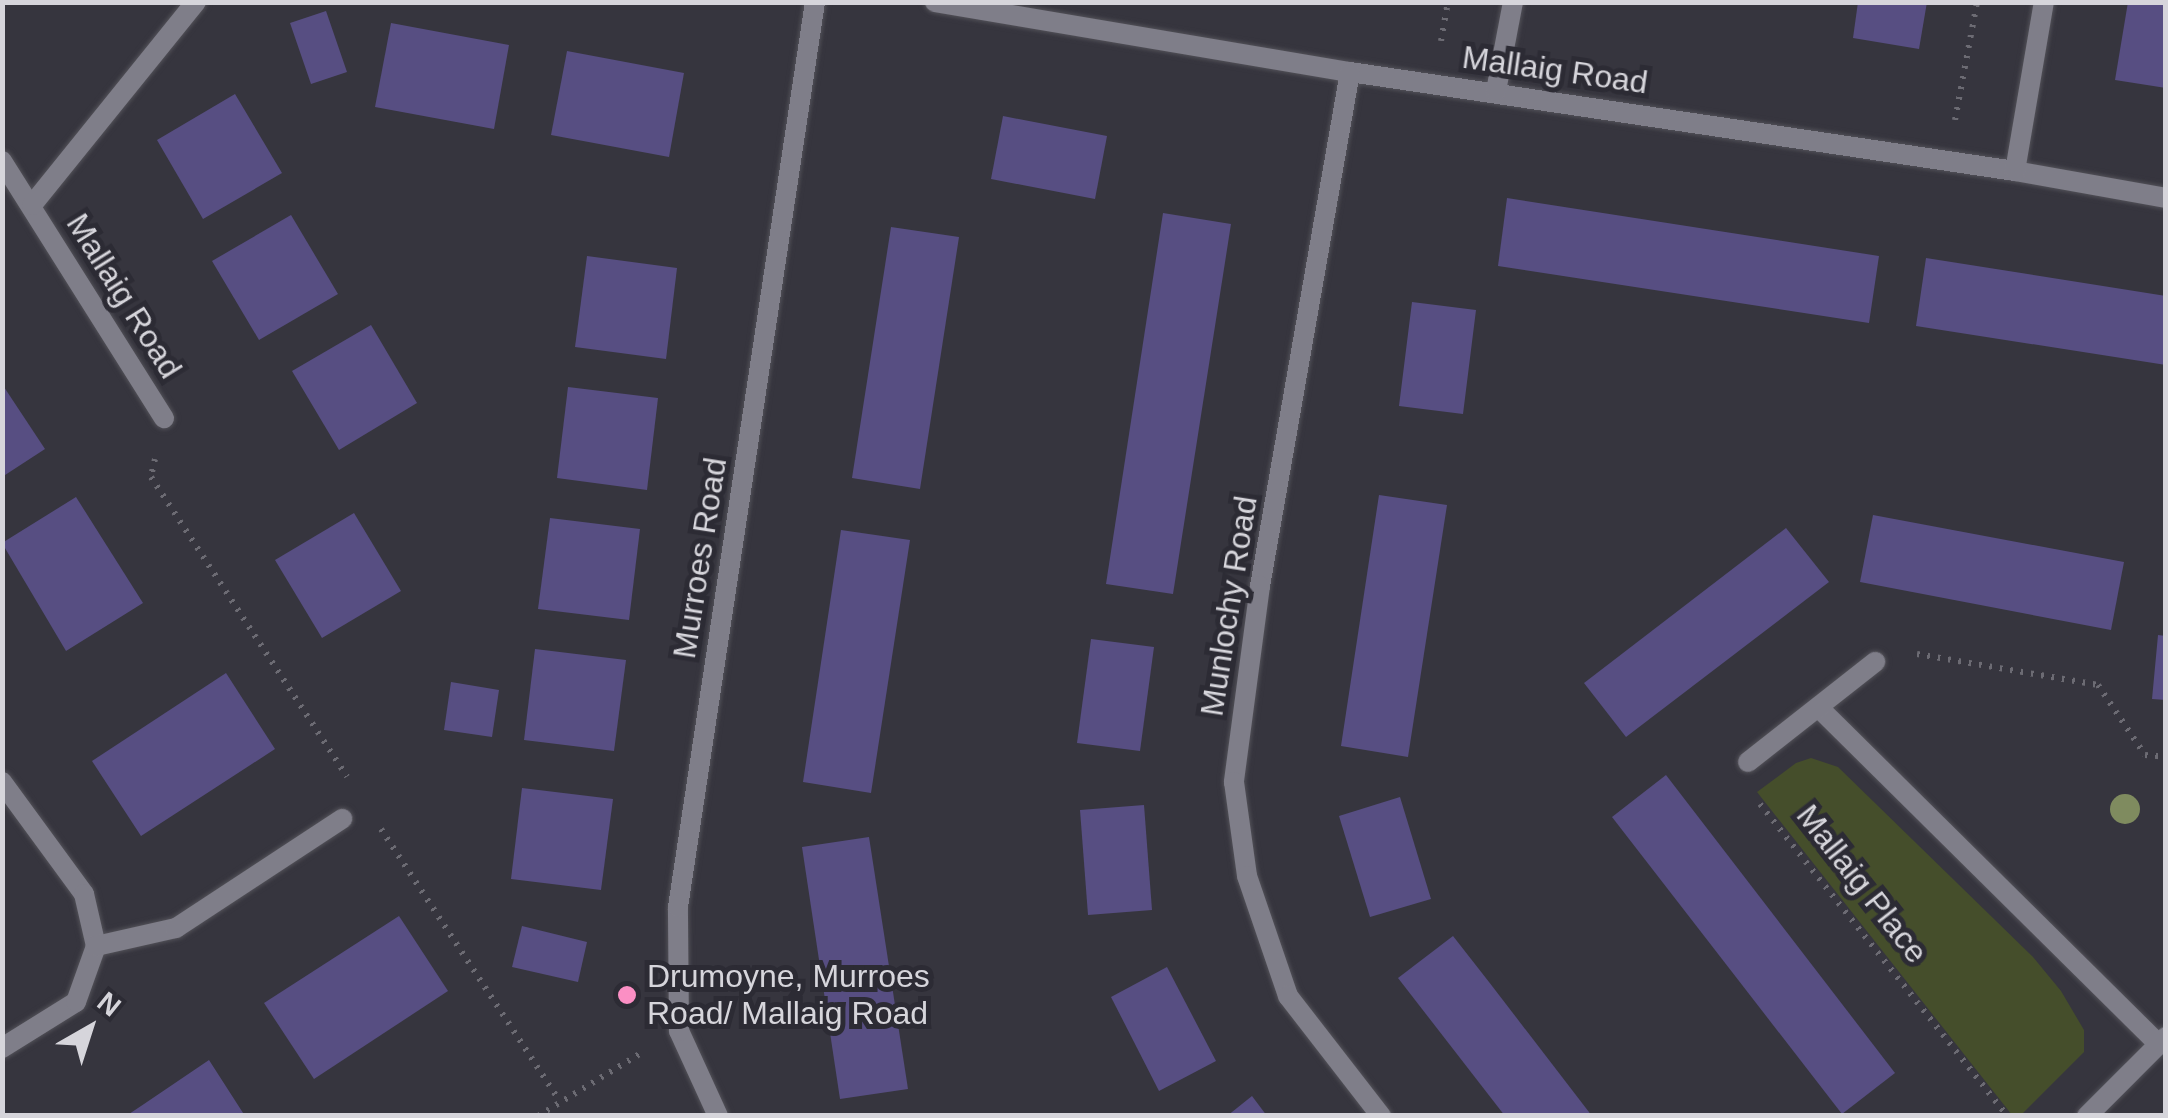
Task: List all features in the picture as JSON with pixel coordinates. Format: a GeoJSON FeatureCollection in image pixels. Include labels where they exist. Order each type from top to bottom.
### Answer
{"type":"FeatureCollection","features":[{"type":"Feature","properties":{"kind":"street","name":"Mallaig Road"},"geometry":{"type":"LineString","coordinates":[[32,205],[196,2]]}},
{"type":"Feature","properties":{"kind":"street","name":"Murroes Road"},"geometry":{"type":"LineString","coordinates":[[718,1116],[679,1031],[678,907],[815,2]]}},
{"type":"Feature","properties":{"kind":"street","name":"Mallaig Road"},"geometry":{"type":"LineString","coordinates":[[935,2],[973,5],[1350,72],[1947,160],[2166,198]]}},
{"type":"Feature","properties":{"kind":"street"},"geometry":{"type":"LineString","coordinates":[[1496,91],[1513,2]]}},
{"type":"Feature","properties":{"kind":"street"},"geometry":{"type":"LineString","coordinates":[[2015,171],[2044,2]]}},
{"type":"Feature","properties":{"kind":"street","name":"Munlochy Road"},"geometry":{"type":"LineString","coordinates":[[1350,72],[1260,586],[1234,782],[1247,876],[1288,996],[1380,1116]]}},
{"type":"Feature","properties":{"kind":"street","name":"Mallaig Road"},"geometry":{"type":"LineString","coordinates":[[2,161],[164,418]]}},
{"type":"Feature","properties":{"kind":"street"},"geometry":{"type":"LineString","coordinates":[[1748,762],[1876,662]]}},
{"type":"Feature","properties":{"kind":"street"},"geometry":{"type":"LineString","coordinates":[[1820,708],[2162,1040],[2087,1116]]}},
{"type":"Feature","properties":{"kind":"street"},"geometry":{"type":"LineString","coordinates":[[2,782],[84,894],[96,946],[76,1002],[2,1048]]}},
{"type":"Feature","properties":{"kind":"street"},"geometry":{"type":"LineString","coordinates":[[96,946],[176,928],[342,819]]}},
{"type":"Feature","properties":{"kind":"path"},"geometry":{"type":"LineString","coordinates":[[1947,160],[1977,2]]}},
{"type":"Feature","properties":{"kind":"path"},"geometry":{"type":"LineString","coordinates":[[164,418],[150,477],[355,789]]}},
{"type":"Feature","properties":{"kind":"path"},"geometry":{"type":"LineString","coordinates":[[1876,662],[1890,650],[2098,685],[2145,755],[2166,758]]}},
{"type":"Feature","properties":{"kind":"path","name":"Mallaig Place"},"geometry":{"type":"LineString","coordinates":[[1748,762],[1736,772],[2006,1116]]}},
{"type":"Feature","properties":{"kind":"path"},"geometry":{"type":"LineString","coordinates":[[376,822],[559,1100]]}},
{"type":"Feature","properties":{"kind":"path"},"geometry":{"type":"LineString","coordinates":[[538,1116],[679,1031]]}},
{"type":"Feature","properties":{"kind":"green space"},"geometry":{"type":"Polygon","coordinates":[[[1811,758],[1838,767],[2033,957],[2061,991],[2084,1030],[2084,1052],[2021,1115],[2012,1115],[1757,792],[1796,763],[1811,758]]]}},
{"type":"Feature","properties":{"kind":"building"},"geometry":{"type":"Polygon","coordinates":[[[1858,2],[1927,2],[1919,49],[1853,38],[1858,2]]]}},
{"type":"Feature","properties":{"kind":"building"},"geometry":{"type":"Polygon","coordinates":[[[2128,2],[2166,2],[2166,88],[2115,80],[2128,2]]]}},
{"type":"Feature","properties":{"kind":"building"},"geometry":{"type":"Polygon","coordinates":[[[326,11],[347,72],[311,84],[290,23],[326,11]]]}},
{"type":"Feature","properties":{"kind":"building"},"geometry":{"type":"Polygon","coordinates":[[[391,23],[509,45],[494,129],[375,107],[391,23]]]}},
{"type":"Feature","properties":{"kind":"building"},"geometry":{"type":"Polygon","coordinates":[[[567,51],[684,73],[669,157],[551,135],[567,51]]]}},
{"type":"Feature","properties":{"kind":"building"},"geometry":{"type":"Polygon","coordinates":[[[235,94],[282,173],[203,219],[157,140],[235,94]]]}},
{"type":"Feature","properties":{"kind":"building"},"geometry":{"type":"Polygon","coordinates":[[[1003,116],[1107,136],[1095,199],[991,179],[1003,116]]]}},
{"type":"Feature","properties":{"kind":"building"},"geometry":{"type":"Polygon","coordinates":[[[1507,198],[1879,256],[1869,323],[1498,266],[1507,198]]]}},
{"type":"Feature","properties":{"kind":"building"},"geometry":{"type":"Polygon","coordinates":[[[1163,213],[1231,224],[1173,594],[1106,584],[1163,213]]]}},
{"type":"Feature","properties":{"kind":"building"},"geometry":{"type":"Polygon","coordinates":[[[291,215],[338,294],[259,340],[212,261],[291,215]]]}},
{"type":"Feature","properties":{"kind":"building"},"geometry":{"type":"Polygon","coordinates":[[[891,227],[959,237],[920,489],[852,478],[891,227]]]}},
{"type":"Feature","properties":{"kind":"building"},"geometry":{"type":"Polygon","coordinates":[[[587,256],[677,268],[666,359],[575,347],[587,256]]]}},
{"type":"Feature","properties":{"kind":"building"},"geometry":{"type":"Polygon","coordinates":[[[1926,258],[2166,296],[2166,365],[1916,326],[1926,258]]]}},
{"type":"Feature","properties":{"kind":"building"},"geometry":{"type":"Polygon","coordinates":[[[1412,302],[1476,310],[1463,414],[1399,406],[1412,302]]]}},
{"type":"Feature","properties":{"kind":"building"},"geometry":{"type":"Polygon","coordinates":[[[371,325],[417,403],[339,450],[292,371],[371,325]]]}},
{"type":"Feature","properties":{"kind":"building"},"geometry":{"type":"Polygon","coordinates":[[[2,384],[45,449],[2,477],[2,384]]]}},
{"type":"Feature","properties":{"kind":"building"},"geometry":{"type":"Polygon","coordinates":[[[568,387],[658,398],[647,490],[557,478],[568,387]]]}},
{"type":"Feature","properties":{"kind":"building"},"geometry":{"type":"Polygon","coordinates":[[[1379,495],[1447,505],[1408,757],[1341,746],[1379,495]]]}},
{"type":"Feature","properties":{"kind":"building"},"geometry":{"type":"Polygon","coordinates":[[[76,497],[143,603],[66,651],[2,543],[76,497]]]}},
{"type":"Feature","properties":{"kind":"building"},"geometry":{"type":"Polygon","coordinates":[[[354,513],[401,591],[322,638],[275,560],[354,513]]]}},
{"type":"Feature","properties":{"kind":"building"},"geometry":{"type":"Polygon","coordinates":[[[1873,515],[2124,562],[2111,630],[1860,582],[1873,515]]]}},
{"type":"Feature","properties":{"kind":"building"},"geometry":{"type":"Polygon","coordinates":[[[550,518],[640,529],[629,620],[538,609],[550,518]]]}},
{"type":"Feature","properties":{"kind":"building"},"geometry":{"type":"Polygon","coordinates":[[[1786,528],[1829,582],[1626,737],[1584,683],[1786,528]]]}},
{"type":"Feature","properties":{"kind":"building"},"geometry":{"type":"Polygon","coordinates":[[[841,530],[910,540],[871,793],[803,782],[841,530]]]}},
{"type":"Feature","properties":{"kind":"building"},"geometry":{"type":"Polygon","coordinates":[[[2158,635],[2166,636],[2166,700],[2152,699],[2158,635]]]}},
{"type":"Feature","properties":{"kind":"building"},"geometry":{"type":"Polygon","coordinates":[[[1091,639],[1154,647],[1140,751],[1077,743],[1091,639]]]}},
{"type":"Feature","properties":{"kind":"building"},"geometry":{"type":"Polygon","coordinates":[[[535,649],[626,660],[614,751],[524,740],[535,649]]]}},
{"type":"Feature","properties":{"kind":"building"},"geometry":{"type":"Polygon","coordinates":[[[226,673],[275,749],[141,836],[92,761],[226,673]]]}},
{"type":"Feature","properties":{"kind":"building"},"geometry":{"type":"Polygon","coordinates":[[[451,682],[499,690],[492,737],[444,730],[451,682]]]}},
{"type":"Feature","properties":{"kind":"building"},"geometry":{"type":"Polygon","coordinates":[[[1666,775],[1895,1073],[1842,1114],[1612,817],[1666,775]]]}},
{"type":"Feature","properties":{"kind":"building"},"geometry":{"type":"Polygon","coordinates":[[[522,788],[613,799],[601,890],[511,879],[522,788]]]}},
{"type":"Feature","properties":{"kind":"building"},"geometry":{"type":"Polygon","coordinates":[[[1400,797],[1431,899],[1370,917],[1339,816],[1400,797]]]}},
{"type":"Feature","properties":{"kind":"building"},"geometry":{"type":"Polygon","coordinates":[[[1144,805],[1152,910],[1088,915],[1080,810],[1144,805]]]}},
{"type":"Feature","properties":{"kind":"building"},"geometry":{"type":"Polygon","coordinates":[[[869,837],[908,1089],[840,1099],[802,847],[869,837]]]}},
{"type":"Feature","properties":{"kind":"building"},"geometry":{"type":"Polygon","coordinates":[[[399,916],[448,991],[314,1079],[264,1003],[399,916]]]}},
{"type":"Feature","properties":{"kind":"building"},"geometry":{"type":"Polygon","coordinates":[[[522,926],[587,942],[578,982],[512,967],[522,926]]]}},
{"type":"Feature","properties":{"kind":"building"},"geometry":{"type":"Polygon","coordinates":[[[1453,936],[1592,1116],[1505,1116],[1398,978],[1453,936]]]}},
{"type":"Feature","properties":{"kind":"building"},"geometry":{"type":"Polygon","coordinates":[[[1167,967],[1216,1061],[1159,1091],[1111,997],[1167,967]]]}},
{"type":"Feature","properties":{"kind":"building"},"geometry":{"type":"Polygon","coordinates":[[[209,1060],[245,1116],[126,1116],[144,1104],[209,1060]]]}},
{"type":"Feature","properties":{"kind":"building"},"geometry":{"type":"Polygon","coordinates":[[[1252,1096],[1267,1116],[1227,1116],[1252,1096]]]}},
{"type":"Feature","properties":{"kind":"place","name":"Drumoyne, Murroes Road/ Mallaig Road"},"geometry":{"type":"Point","coordinates":[627,995]}}]}
